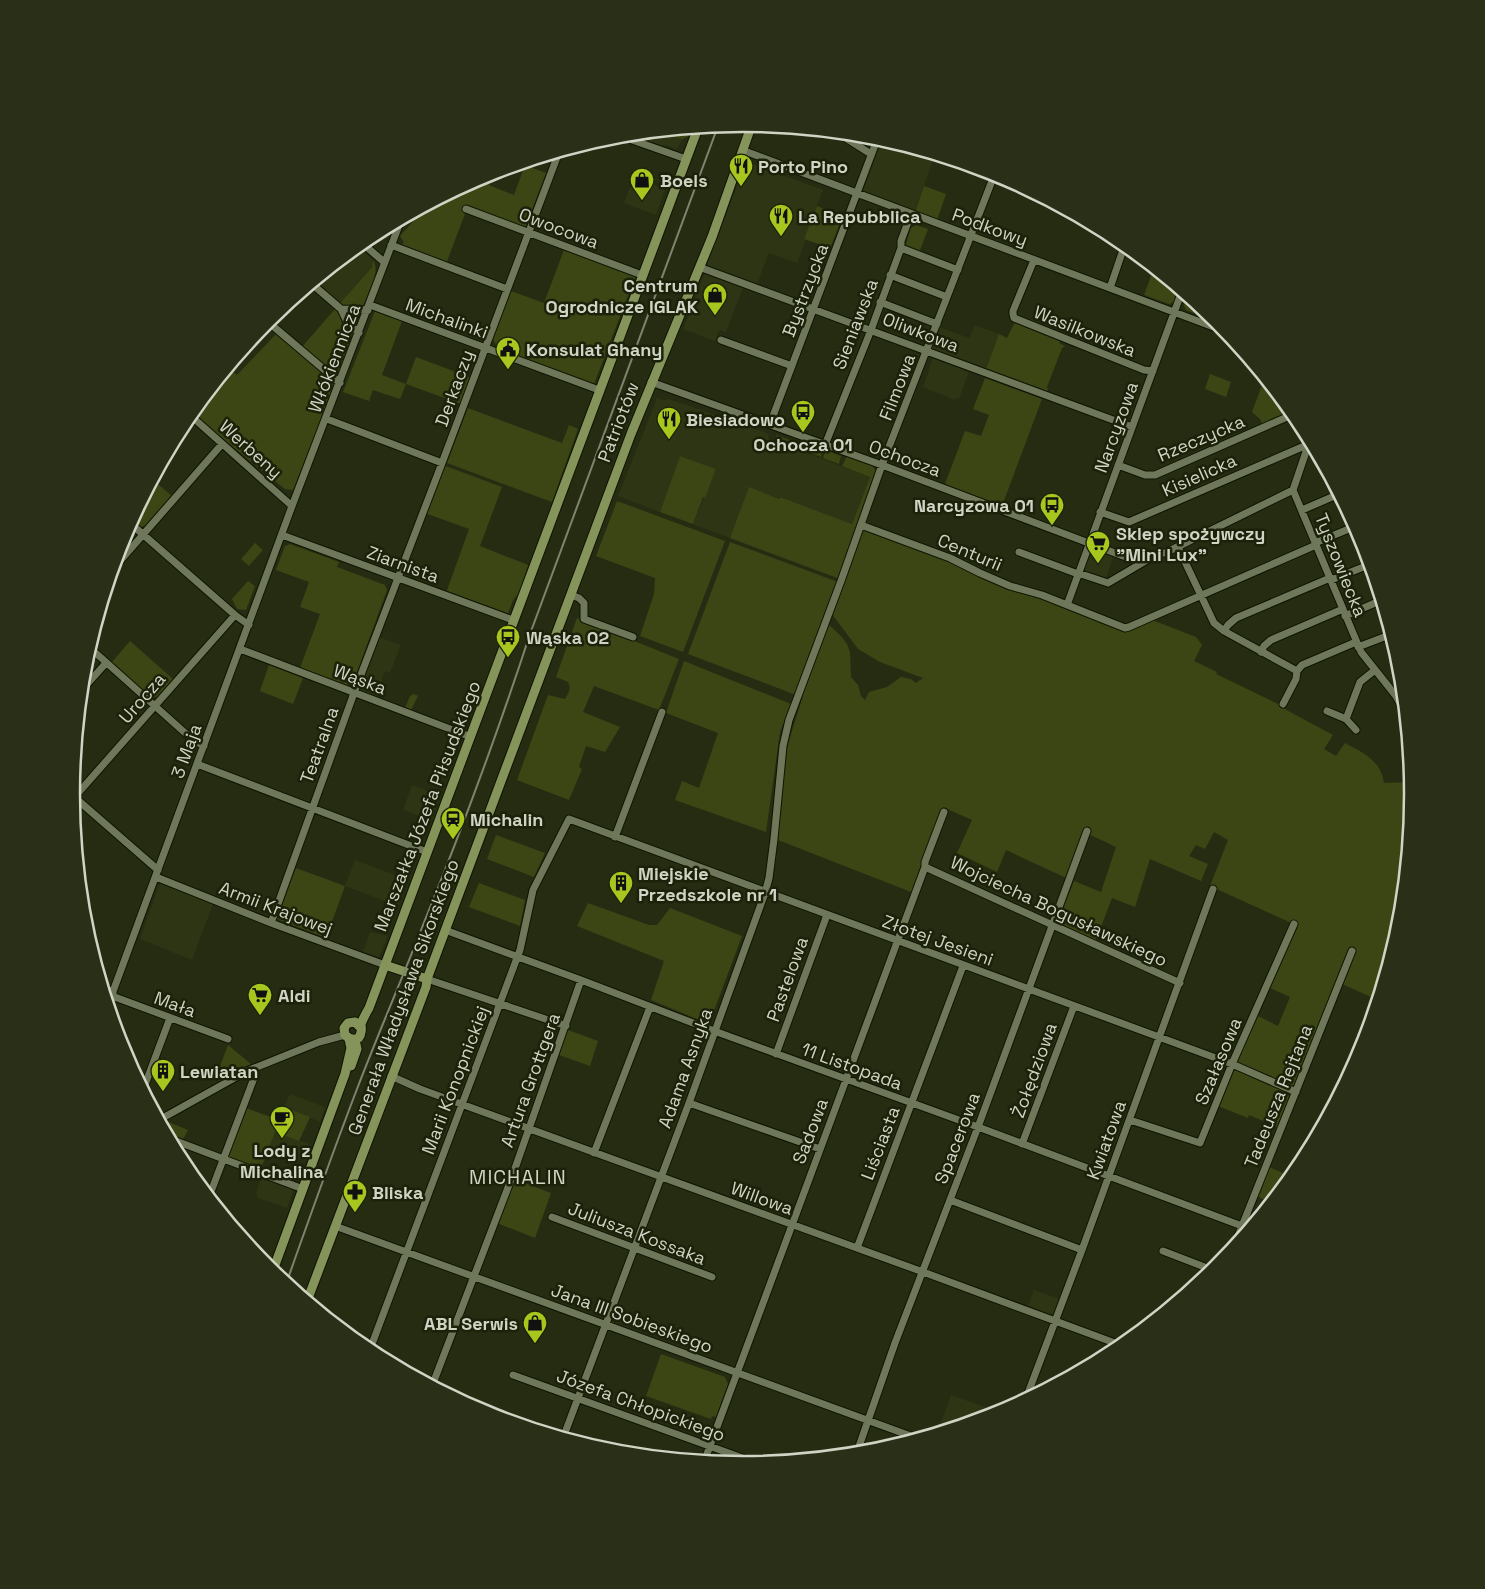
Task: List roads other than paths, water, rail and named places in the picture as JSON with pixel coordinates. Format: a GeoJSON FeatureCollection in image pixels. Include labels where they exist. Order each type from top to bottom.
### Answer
{"type":"FeatureCollection","features":[{"type":"Feature","properties":{"kind":"main road","name":"Patriotów"},"geometry":{"type":"LineString","coordinates":[[561,621],[651,382],[727,196],[749,132]]}},
{"type":"Feature","properties":{"kind":"main road","name":"Patriotów"},"geometry":{"type":"LineString","coordinates":[[513,620],[696,133]]}},
{"type":"Feature","properties":{"kind":"main road","name":"Marszałka Józefa Piłsudskiego"},"geometry":{"type":"LineString","coordinates":[[348,1036],[361,1034],[357,1024],[369,1008],[513,620]]}},
{"type":"Feature","properties":{"kind":"main road","name":"Generała Władysława Sikorskiego"},"geometry":{"type":"LineString","coordinates":[[309,1295],[426,987],[427,979],[445,930],[561,621]]}},
{"type":"Feature","properties":{"kind":"main road"},"geometry":{"type":"LineString","coordinates":[[385,965],[427,979]]}},
{"type":"Feature","properties":{"kind":"main road"},"geometry":{"type":"LineString","coordinates":[[275,1264],[344,1074],[350,1067],[357,1049],[348,1036],[348,1023],[357,1024]]}},
{"type":"Feature","properties":{"kind":"street"},"geometry":{"type":"LineString","coordinates":[[634,142],[686,160]]}},
{"type":"Feature","properties":{"kind":"street"},"geometry":{"type":"LineString","coordinates":[[851,142],[871,154]]}},
{"type":"Feature","properties":{"kind":"street","name":"Bystrzycka"},"geometry":{"type":"LineString","coordinates":[[770,424],[874,146]]}},
{"type":"Feature","properties":{"kind":"street","name":"Podkowy"},"geometry":{"type":"LineString","coordinates":[[742,150],[1211,326]]}},
{"type":"Feature","properties":{"kind":"street","name":"Derkaczy"},"geometry":{"type":"LineString","coordinates":[[398,578],[555,160]]}},
{"type":"Feature","properties":{"kind":"street","name":"Filmowa"},"geometry":{"type":"LineString","coordinates":[[797,698],[862,525],[882,465],[992,181]]}},
{"type":"Feature","properties":{"kind":"street","name":"Owocowa"},"geometry":{"type":"LineString","coordinates":[[466,209],[642,275]]}},
{"type":"Feature","properties":{"kind":"street","name":"Sieniawska"},"geometry":{"type":"LineString","coordinates":[[826,445],[871,330],[901,248],[901,241],[911,214]]}},
{"type":"Feature","properties":{"kind":"street","name":"Włókiennicza"},"geometry":{"type":"LineString","coordinates":[[292,506],[327,419],[397,230]]}},
{"type":"Feature","properties":{"kind":"street"},"geometry":{"type":"LineString","coordinates":[[391,245],[507,289]]}},
{"type":"Feature","properties":{"kind":"street"},"geometry":{"type":"LineString","coordinates":[[368,248],[384,262]]}},
{"type":"Feature","properties":{"kind":"street"},"geometry":{"type":"LineString","coordinates":[[901,248],[958,270]]}},
{"type":"Feature","properties":{"kind":"street"},"geometry":{"type":"LineString","coordinates":[[1110,288],[1122,252]]}},
{"type":"Feature","properties":{"kind":"street","name":"Wasilkowska"},"geometry":{"type":"LineString","coordinates":[[1034,260],[1013,316],[1018,320],[1137,368],[1153,371]]}},
{"type":"Feature","properties":{"kind":"street","name":"Oliwkowa"},"geometry":{"type":"LineString","coordinates":[[699,267],[1132,427]]}},
{"type":"Feature","properties":{"kind":"street"},"geometry":{"type":"LineString","coordinates":[[890,275],[947,297]]}},
{"type":"Feature","properties":{"kind":"street"},"geometry":{"type":"LineString","coordinates":[[316,288],[341,309],[348,322],[359,333]]}},
{"type":"Feature","properties":{"kind":"street","name":"Narcyzowa"},"geometry":{"type":"LineString","coordinates":[[1066,605],[1180,297]]}},
{"type":"Feature","properties":{"kind":"street"},"geometry":{"type":"LineString","coordinates":[[880,302],[937,324]]}},
{"type":"Feature","properties":{"kind":"street","name":"Michalinki"},"geometry":{"type":"LineString","coordinates":[[341,309],[369,307],[599,390]]}},
{"type":"Feature","properties":{"kind":"street"},"geometry":{"type":"LineString","coordinates":[[274,327],[340,383]]}},
{"type":"Feature","properties":{"kind":"street"},"geometry":{"type":"LineString","coordinates":[[721,340],[792,366]]}},
{"type":"Feature","properties":{"kind":"street","name":"Ochocza"},"geometry":{"type":"LineString","coordinates":[[651,382],[882,465],[1089,544],[1123,556],[1139,559],[1149,558]]}},
{"type":"Feature","properties":{"kind":"street","name":"Rzeczycka"},"geometry":{"type":"LineString","coordinates":[[1118,465],[1145,475],[1155,475],[1287,417]]}},
{"type":"Feature","properties":{"kind":"street"},"geometry":{"type":"LineString","coordinates":[[327,419],[442,463]]}},
{"type":"Feature","properties":{"kind":"street","name":"Werbeny"},"geometry":{"type":"LineString","coordinates":[[196,420],[292,506]]}},
{"type":"Feature","properties":{"kind":"street"},"geometry":{"type":"LineString","coordinates":[[125,556],[222,444]]}},
{"type":"Feature","properties":{"kind":"street","name":"Kisielicka"},"geometry":{"type":"LineString","coordinates":[[1100,512],[1129,522],[1304,444]]}},
{"type":"Feature","properties":{"kind":"street"},"geometry":{"type":"LineString","coordinates":[[1294,490],[1308,449]]}},
{"type":"Feature","properties":{"kind":"street","name":"Ochocza"},"geometry":{"type":"LineString","coordinates":[[1078,574],[1108,583],[1149,558],[1178,547],[1294,490]]}},
{"type":"Feature","properties":{"kind":"street","name":"Tyszowiecka"},"geometry":{"type":"LineString","coordinates":[[1294,490],[1357,644],[1364,658],[1398,699]]}},
{"type":"Feature","properties":{"kind":"street"},"geometry":{"type":"LineString","coordinates":[[1302,510],[1334,496]]}},
{"type":"Feature","properties":{"kind":"street","name":"3 Maja"},"geometry":{"type":"LineString","coordinates":[[112,995],[292,506]]}},
{"type":"Feature","properties":{"kind":"street","name":"Centurii"},"geometry":{"type":"LineString","coordinates":[[862,525],[950,558],[980,574],[1010,586],[1042,595],[1124,628],[1350,529]]}},
{"type":"Feature","properties":{"kind":"street"},"geometry":{"type":"LineString","coordinates":[[136,529],[235,616],[249,625]]}},
{"type":"Feature","properties":{"kind":"street","name":"Ziarnista"},"geometry":{"type":"LineString","coordinates":[[282,534],[513,620]]}},
{"type":"Feature","properties":{"kind":"street"},"geometry":{"type":"LineString","coordinates":[[1178,547],[1213,620],[1224,632],[1297,671]]}},
{"type":"Feature","properties":{"kind":"street"},"geometry":{"type":"LineString","coordinates":[[1018,552],[1078,574]]}},
{"type":"Feature","properties":{"kind":"street"},"geometry":{"type":"LineString","coordinates":[[1224,632],[1228,625],[1236,618],[1364,566]]}},
{"type":"Feature","properties":{"kind":"street","name":"Teatralna"},"geometry":{"type":"LineString","coordinates":[[271,922],[398,578]]}},
{"type":"Feature","properties":{"kind":"street"},"geometry":{"type":"LineString","coordinates":[[571,595],[579,598],[584,604],[584,619],[633,638]]}},
{"type":"Feature","properties":{"kind":"street"},"geometry":{"type":"LineString","coordinates":[[1261,652],[1264,646],[1271,640],[1376,602]]}},
{"type":"Feature","properties":{"kind":"street","name":"Urocza"},"geometry":{"type":"LineString","coordinates":[[80,789],[235,616]]}},
{"type":"Feature","properties":{"kind":"street"},"geometry":{"type":"LineString","coordinates":[[1283,704],[1296,678],[1297,671],[1302,665],[1357,644],[1385,636]]}},
{"type":"Feature","properties":{"kind":"street","name":"Wąska"},"geometry":{"type":"LineString","coordinates":[[240,649],[471,737]]}},
{"type":"Feature","properties":{"kind":"street"},"geometry":{"type":"LineString","coordinates":[[96,653],[193,740],[204,746]]}},
{"type":"Feature","properties":{"kind":"street"},"geometry":{"type":"LineString","coordinates":[[90,681],[106,663]]}},
{"type":"Feature","properties":{"kind":"street"},"geometry":{"type":"LineString","coordinates":[[1346,719],[1360,682],[1375,670]]}},
{"type":"Feature","properties":{"kind":"street","name":"Adama Asnyka"},"geometry":{"type":"LineString","coordinates":[[565,1432],[689,1103],[765,892],[769,878],[774,839],[782,746],[797,698]]}},
{"type":"Feature","properties":{"kind":"street"},"geometry":{"type":"LineString","coordinates":[[1327,711],[1346,719],[1356,730]]}},
{"type":"Feature","properties":{"kind":"street"},"geometry":{"type":"LineString","coordinates":[[615,837],[662,712]]}},
{"type":"Feature","properties":{"kind":"street"},"geometry":{"type":"LineString","coordinates":[[197,764],[428,852]]}},
{"type":"Feature","properties":{"kind":"street","name":"Armii Krajowej"},"geometry":{"type":"LineString","coordinates":[[80,804],[157,873],[271,922],[385,965]]}},
{"type":"Feature","properties":{"kind":"street","name":"Sadowa"},"geometry":{"type":"LineString","coordinates":[[706,1456],[944,812]]}},
{"type":"Feature","properties":{"kind":"street","name":"Złotej Jesieni"},"geometry":{"type":"LineString","coordinates":[[569,819],[1232,1064],[1296,1092]]}},
{"type":"Feature","properties":{"kind":"street","name":"Marii Konopnickiej"},"geometry":{"type":"LineString","coordinates":[[372,1344],[520,950],[533,890],[569,819]]}},
{"type":"Feature","properties":{"kind":"street","name":"Spacerowa"},"geometry":{"type":"LineString","coordinates":[[859,1446],[895,1343],[978,1127],[1087,832]]}},
{"type":"Feature","properties":{"kind":"street","name":"Wojciecha Bogusławskiego"},"geometry":{"type":"LineString","coordinates":[[925,867],[1180,983]]}},
{"type":"Feature","properties":{"kind":"street","name":"Kwiatowa"},"geometry":{"type":"LineString","coordinates":[[1028,1392],[1130,1120],[1213,889]]}},
{"type":"Feature","properties":{"kind":"street","name":"Pastelowa"},"geometry":{"type":"LineString","coordinates":[[776,1054],[827,915]]}},
{"type":"Feature","properties":{"kind":"street","name":"Szałasowa"},"geometry":{"type":"LineString","coordinates":[[1130,1120],[1200,1143],[1232,1064],[1294,924]]}},
{"type":"Feature","properties":{"kind":"street","name":"11 Listopada"},"geometry":{"type":"LineString","coordinates":[[445,930],[714,1032],[978,1127],[1242,1226]]}},
{"type":"Feature","properties":{"kind":"street","name":"Tadeusza Rejtana"},"geometry":{"type":"LineString","coordinates":[[1239,1233],[1352,951]]}},
{"type":"Feature","properties":{"kind":"street","name":"Liściasta"},"geometry":{"type":"LineString","coordinates":[[857,1248],[963,966]]}},
{"type":"Feature","properties":{"kind":"street"},"geometry":{"type":"LineString","coordinates":[[427,979],[566,1026]]}},
{"type":"Feature","properties":{"kind":"street","name":"Artura Grottgera"},"geometry":{"type":"LineString","coordinates":[[434,1381],[566,1026],[581,980]]}},
{"type":"Feature","properties":{"kind":"street","name":"Mała"},"geometry":{"type":"LineString","coordinates":[[112,995],[228,1039]]}},
{"type":"Feature","properties":{"kind":"street","name":"Żołędziowa"},"geometry":{"type":"LineString","coordinates":[[1022,1144],[1074,1006]]}},
{"type":"Feature","properties":{"kind":"street"},"geometry":{"type":"LineString","coordinates":[[594,1153],[650,1007]]}},
{"type":"Feature","properties":{"kind":"street"},"geometry":{"type":"LineString","coordinates":[[146,1083],[170,1018]]}},
{"type":"Feature","properties":{"kind":"street"},"geometry":{"type":"LineString","coordinates":[[164,1117],[254,1068],[319,1042],[330,1034],[348,1036]]}},
{"type":"Feature","properties":{"kind":"street"},"geometry":{"type":"LineString","coordinates":[[212,1191],[254,1078],[254,1068]]}},
{"type":"Feature","properties":{"kind":"street","name":"Willowa"},"geometry":{"type":"LineString","coordinates":[[391,1076],[528,1129],[1114,1343]]}},
{"type":"Feature","properties":{"kind":"street"},"geometry":{"type":"LineString","coordinates":[[689,1103],[820,1149]]}},
{"type":"Feature","properties":{"kind":"street"},"geometry":{"type":"LineString","coordinates":[[179,1142],[303,1189]]}},
{"type":"Feature","properties":{"kind":"street"},"geometry":{"type":"LineString","coordinates":[[950,1200],[1082,1250]]}},
{"type":"Feature","properties":{"kind":"street","name":"Juliusza Kossaka"},"geometry":{"type":"LineString","coordinates":[[552,1217],[712,1277]]}},
{"type":"Feature","properties":{"kind":"street","name":"Jana III Sobieskiego"},"geometry":{"type":"LineString","coordinates":[[335,1226],[909,1435]]}},
{"type":"Feature","properties":{"kind":"street"},"geometry":{"type":"LineString","coordinates":[[1163,1252],[1206,1268]]}},
{"type":"Feature","properties":{"kind":"street","name":"Józefa Chłopickiego"},"geometry":{"type":"LineString","coordinates":[[513,1375],[739,1457]]}},
{"type":"Feature","properties":{"kind":"railway"},"geometry":{"type":"LineString","coordinates":[[289,1277],[357,1089],[479,780],[530,634],[716,133]]}},
{"type":"Feature","properties":{"kind":"place","name":"Porto Pino"},"geometry":{"type":"Point","coordinates":[741,187]}},
{"type":"Feature","properties":{"kind":"place","name":"Boels"},"geometry":{"type":"Point","coordinates":[642,201]}},
{"type":"Feature","properties":{"kind":"place","name":"La Repubblica"},"geometry":{"type":"Point","coordinates":[781,237]}},
{"type":"Feature","properties":{"kind":"place","name":"Centrum Ogrodnicze IGLAK"},"geometry":{"type":"Point","coordinates":[715,316]}},
{"type":"Feature","properties":{"kind":"place","name":"Konsulat Ghany"},"geometry":{"type":"Point","coordinates":[508,370]}},
{"type":"Feature","properties":{"kind":"place","name":"Ochocza 01"},"geometry":{"type":"Point","coordinates":[803,433]}},
{"type":"Feature","properties":{"kind":"place","name":"Biesiadowo"},"geometry":{"type":"Point","coordinates":[669,440]}},
{"type":"Feature","properties":{"kind":"place","name":"Narcyzowa 01"},"geometry":{"type":"Point","coordinates":[1052,526]}},
{"type":"Feature","properties":{"kind":"place","name":"Sklep spożywczy \"Mini Lux\""},"geometry":{"type":"Point","coordinates":[1098,564]}},
{"type":"Feature","properties":{"kind":"place","name":"Wąska 02"},"geometry":{"type":"Point","coordinates":[508,658]}},
{"type":"Feature","properties":{"kind":"place","name":"Michalin"},"geometry":{"type":"Point","coordinates":[453,840]}},
{"type":"Feature","properties":{"kind":"place","name":"Miejskie Przedszkole nr 1"},"geometry":{"type":"Point","coordinates":[621,904]}},
{"type":"Feature","properties":{"kind":"place","name":"Aldi"},"geometry":{"type":"Point","coordinates":[260,1016]}},
{"type":"Feature","properties":{"kind":"place","name":"Lewiatan"},"geometry":{"type":"Point","coordinates":[163,1092]}},
{"type":"Feature","properties":{"kind":"place","name":"Lody z Michalina"},"geometry":{"type":"Point","coordinates":[282,1139]}},
{"type":"Feature","properties":{"kind":"place","name":"Bliska"},"geometry":{"type":"Point","coordinates":[355,1213]}},
{"type":"Feature","properties":{"kind":"place","name":"ABL Serwis"},"geometry":{"type":"Point","coordinates":[535,1344]}},
{"type":"Feature","properties":{"kind":"district","name":"MICHALIN"},"geometry":{"type":"Point","coordinates":[518,1177]}}]}
